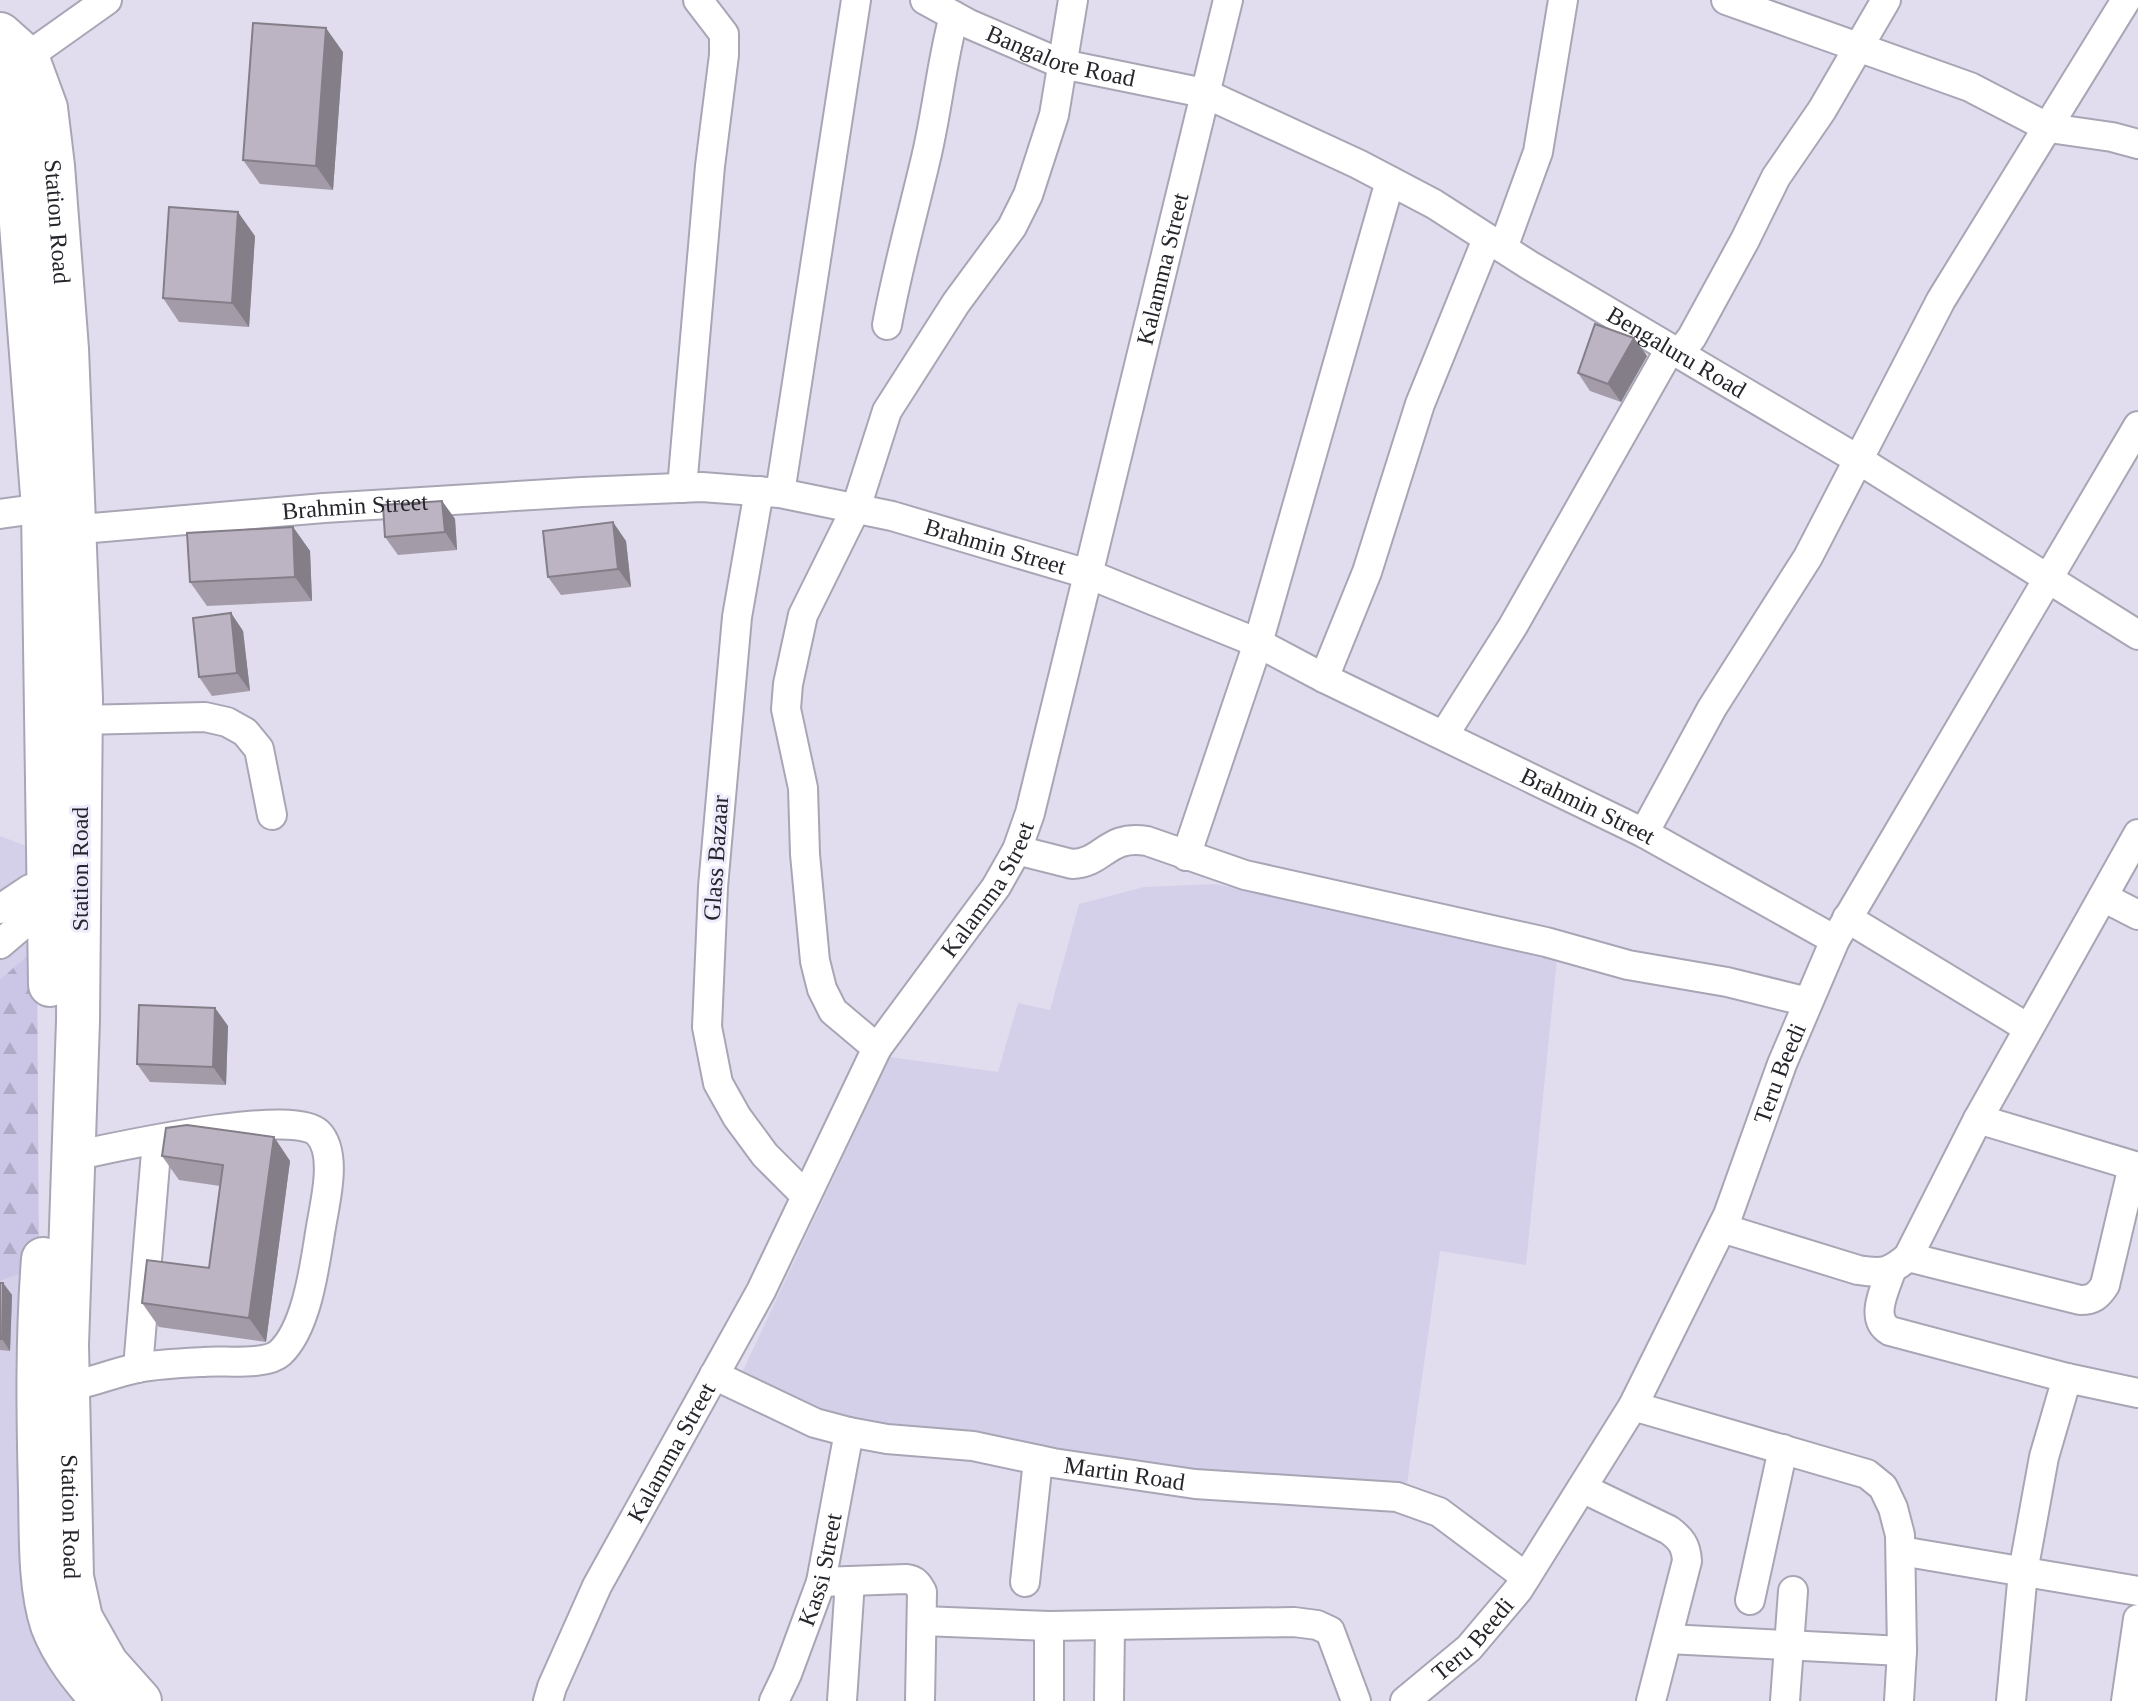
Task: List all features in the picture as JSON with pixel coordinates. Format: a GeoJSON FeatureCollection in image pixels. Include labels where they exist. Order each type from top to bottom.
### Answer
{"type":"FeatureCollection","features":[{"type":"Feature","properties":{"kind":"highway"},"geometry":{"type":"LineString","coordinates":[[6,83],[10,224],[53,523],[65,887]]}},
{"type":"Feature","properties":{"kind":"highway","name":"Station Road"},"geometry":{"type":"LineString","coordinates":[[6,83],[46,108],[53,166],[67,349],[53,523],[80,720],[49,1079],[53,1389],[71,1553],[52,1625],[65,1654],[103,1701]]}},
{"type":"Feature","properties":{"kind":"highway","name":"Station Road"},"geometry":{"type":"LineString","coordinates":[[53,1389],[67,1345],[73,1156],[65,887]]}},
{"type":"Feature","properties":{"kind":"highway","name":"Station Road"},"geometry":{"type":"LineString","coordinates":[[60,1596],[81,1618],[107,1664],[140,1701]]}},
{"type":"Feature","properties":{"kind":"street"},"geometry":{"type":"LineString","coordinates":[[6,83],[107,0]]}},
{"type":"Feature","properties":{"kind":"street"},"geometry":{"type":"LineString","coordinates":[[682,488],[710,166],[724,55],[724,34],[698,0]]}},
{"type":"Feature","properties":{"kind":"street","name":"Glass Bazaar"},"geometry":{"type":"LineString","coordinates":[[805,1195],[765,1155],[737,1117],[718,1083],[707,1027],[713,887],[737,617],[770,492],[856,0]]}},
{"type":"Feature","properties":{"kind":"street","name":"Bangalore Road"},"geometry":{"type":"LineString","coordinates":[[925,0],[1017,47],[1062,64],[1204,93]]}},
{"type":"Feature","properties":{"kind":"street"},"geometry":{"type":"LineString","coordinates":[[877,1048],[833,1011],[822,989],[815,961],[805,854],[803,788],[786,709],[788,684],[803,615],[856,508],[887,411],[956,303],[1012,227],[1028,195],[1054,115],[1073,0]]}},
{"type":"Feature","properties":{"kind":"street","name":"Kalamma Street"},"geometry":{"type":"LineString","coordinates":[[548,1701],[597,1586],[761,1291],[877,1048],[996,887],[1017,850],[1030,813],[1228,0]]}},
{"type":"Feature","properties":{"kind":"street"},"geometry":{"type":"LineString","coordinates":[[1324,678],[1367,572],[1420,404],[1538,152],[1563,0]]}},
{"type":"Feature","properties":{"kind":"street"},"geometry":{"type":"LineString","coordinates":[[1726,0],[1970,87],[2049,128],[2138,144]]}},
{"type":"Feature","properties":{"kind":"street"},"geometry":{"type":"LineString","coordinates":[[1444,735],[1513,626],[1674,351],[1692,337],[1776,177],[1822,110],[1886,0]]}},
{"type":"Feature","properties":{"kind":"street"},"geometry":{"type":"LineString","coordinates":[[1644,833],[1712,708],[1808,557],[1941,300],[2126,0]]}},
{"type":"Feature","properties":{"kind":"street"},"geometry":{"type":"LineString","coordinates":[[887,325],[899,258],[925,162],[954,16]]}},
{"type":"Feature","properties":{"kind":"street","name":"Bengaluru Road"},"geometry":{"type":"LineString","coordinates":[[1204,93],[1434,204],[1495,244],[1859,460],[2138,635]]}},
{"type":"Feature","properties":{"kind":"street"},"geometry":{"type":"LineString","coordinates":[[1186,856],[1258,643],[1390,181]]}},
{"type":"Feature","properties":{"kind":"street","name":"Teru Beedi"},"geometry":{"type":"LineString","coordinates":[[1405,1701],[1469,1648],[1526,1577],[1633,1406],[1722,1228],[1782,1064],[1841,929],[2138,426]]}},
{"type":"Feature","properties":{"kind":"street","name":"Brahmin Street"},"geometry":{"type":"LineString","coordinates":[[0,514],[53,523],[682,488],[770,492],[922,524],[1088,574],[1258,643],[1841,929],[2028,1028]]}},
{"type":"Feature","properties":{"kind":"street"},"geometry":{"type":"LineString","coordinates":[[80,720],[205,717],[227,722],[245,732],[259,749],[272,815]]}},
{"type":"Feature","properties":{"kind":"street"},"geometry":{"type":"LineString","coordinates":[[2138,834],[1900,1264],[1881,1304],[1879,1318],[1883,1327],[1890,1331],[2067,1378],[2138,1393]]}},
{"type":"Feature","properties":{"kind":"street"},"geometry":{"type":"LineString","coordinates":[[1017,850],[1072,864],[1081,863],[1116,842],[1131,838],[1147,841],[1245,875],[1546,942],[1597,958],[1727,982],[1808,1002]]}},
{"type":"Feature","properties":{"kind":"street"},"geometry":{"type":"LineString","coordinates":[[0,909],[30,889],[65,887]]}},
{"type":"Feature","properties":{"kind":"street"},"geometry":{"type":"LineString","coordinates":[[0,944],[65,887]]}},
{"type":"Feature","properties":{"kind":"street"},"geometry":{"type":"LineString","coordinates":[[2103,897],[2138,915]]}},
{"type":"Feature","properties":{"kind":"street"},"geometry":{"type":"LineString","coordinates":[[1722,1228],[1858,1270],[1876,1273],[1900,1264],[2091,1300],[2105,1285],[2135,1166],[1978,1119]]}},
{"type":"Feature","properties":{"kind":"street"},"geometry":{"type":"LineString","coordinates":[[53,1389],[138,1368],[205,1361],[262,1361],[279,1354],[294,1332],[311,1287],[329,1174],[328,1152],[318,1132],[298,1123],[212,1130],[73,1156]]}},
{"type":"Feature","properties":{"kind":"street"},"geometry":{"type":"LineString","coordinates":[[138,1368],[157,1140]]}},
{"type":"Feature","properties":{"kind":"street","name":"Martin Road"},"geometry":{"type":"LineString","coordinates":[[714,1375],[815,1423],[887,1439],[973,1446],[1038,1460],[1195,1484],[1397,1497],[1439,1512],[1526,1577]]}},
{"type":"Feature","properties":{"kind":"street"},"geometry":{"type":"LineString","coordinates":[[2011,1701],[2023,1572],[2044,1457],[2067,1378]]}},
{"type":"Feature","properties":{"kind":"street"},"geometry":{"type":"LineString","coordinates":[[1633,1406],[1867,1474],[1883,1487],[1893,1508],[1900,1535],[1902,1651],[1899,1701]]}},
{"type":"Feature","properties":{"kind":"street","name":"Kassi Street"},"geometry":{"type":"LineString","coordinates":[[774,1701],[821,1582],[849,1432]]}},
{"type":"Feature","properties":{"kind":"street"},"geometry":{"type":"LineString","coordinates":[[1750,1600],[1783,1449]]}},
{"type":"Feature","properties":{"kind":"street"},"geometry":{"type":"LineString","coordinates":[[1025,1582],[1038,1460]]}},
{"type":"Feature","properties":{"kind":"street"},"geometry":{"type":"LineString","coordinates":[[1582,1488],[1669,1530],[1681,1539],[1686,1550],[1687,1561],[1651,1701]]}},
{"type":"Feature","properties":{"kind":"street"},"geometry":{"type":"LineString","coordinates":[[1901,1551],[2138,1591]]}},
{"type":"Feature","properties":{"kind":"street"},"geometry":{"type":"LineString","coordinates":[[821,1582],[913,1580],[922,1592],[920,1701]]}},
{"type":"Feature","properties":{"kind":"street"},"geometry":{"type":"LineString","coordinates":[[842,1701],[850,1581]]}},
{"type":"Feature","properties":{"kind":"street"},"geometry":{"type":"LineString","coordinates":[[1785,1701],[1793,1591]]}},
{"type":"Feature","properties":{"kind":"street"},"geometry":{"type":"LineString","coordinates":[[2126,1701],[2138,1619]]}},
{"type":"Feature","properties":{"kind":"street"},"geometry":{"type":"LineString","coordinates":[[922,1621],[1049,1626],[1294,1622],[1317,1625],[1330,1631],[1356,1701]]}},
{"type":"Feature","properties":{"kind":"street"},"geometry":{"type":"LineString","coordinates":[[1049,1626],[1049,1701]]}},
{"type":"Feature","properties":{"kind":"street"},"geometry":{"type":"LineString","coordinates":[[1109,1701],[1110,1626]]}},
{"type":"Feature","properties":{"kind":"street"},"geometry":{"type":"LineString","coordinates":[[1668,1639],[1902,1651]]}},
{"type":"Feature","properties":{"kind":"shaded area"},"geometry":{"type":"Polygon","coordinates":[[[0,836],[32,848],[39,1266],[91,1701],[0,1701],[0,836]]]}},
{"type":"Feature","properties":{"kind":"shaded area"},"geometry":{"type":"Polygon","coordinates":[[[1216,884],[1557,959],[1526,1265],[1440,1251],[1407,1484],[1199,1474],[971,1434],[837,1418],[740,1377],[890,1057],[998,1072],[1018,1003],[1050,1010],[1079,904],[1144,887],[1216,884]]]}},
{"type":"Feature","properties":{"kind":"green space"},"geometry":{"type":"Polygon","coordinates":[[[37,947],[39,1266],[0,1281],[0,980],[37,947]]]}},
{"type":"Feature","properties":{"kind":"building"},"geometry":{"type":"Polygon","coordinates":[[[253,23],[326,28],[316,166],[243,160],[253,23]]]}},
{"type":"Feature","properties":{"kind":"building"},"geometry":{"type":"Polygon","coordinates":[[[169,207],[238,212],[232,303],[163,298],[169,207]]]}},
{"type":"Feature","properties":{"kind":"building"},"geometry":{"type":"Polygon","coordinates":[[[1595,324],[1634,338],[1608,384],[1578,373],[1595,324]]]}},
{"type":"Feature","properties":{"kind":"building"},"geometry":{"type":"Polygon","coordinates":[[[442,501],[445,532],[385,537],[383,505],[442,501]]]}},
{"type":"Feature","properties":{"kind":"building"},"geometry":{"type":"Polygon","coordinates":[[[613,522],[618,569],[548,577],[543,531],[613,522]]]}},
{"type":"Feature","properties":{"kind":"building"},"geometry":{"type":"Polygon","coordinates":[[[293,527],[295,577],[190,582],[187,533],[293,527]]]}},
{"type":"Feature","properties":{"kind":"building"},"geometry":{"type":"Polygon","coordinates":[[[231,613],[237,673],[199,677],[193,618],[231,613]]]}},
{"type":"Feature","properties":{"kind":"building"},"geometry":{"type":"Polygon","coordinates":[[[139,1005],[215,1008],[213,1067],[137,1064],[139,1005]]]}},
{"type":"Feature","properties":{"kind":"building"},"geometry":{"type":"Polygon","coordinates":[[[187,1125],[274,1137],[249,1318],[142,1303],[147,1260],[209,1268],[223,1165],[162,1156],[166,1128],[187,1125]]]}},
{"type":"Feature","properties":{"kind":"building"},"geometry":{"type":"Polygon","coordinates":[[[0,1283],[3,1283],[2,1339],[0,1339],[0,1283]]]}}]}
